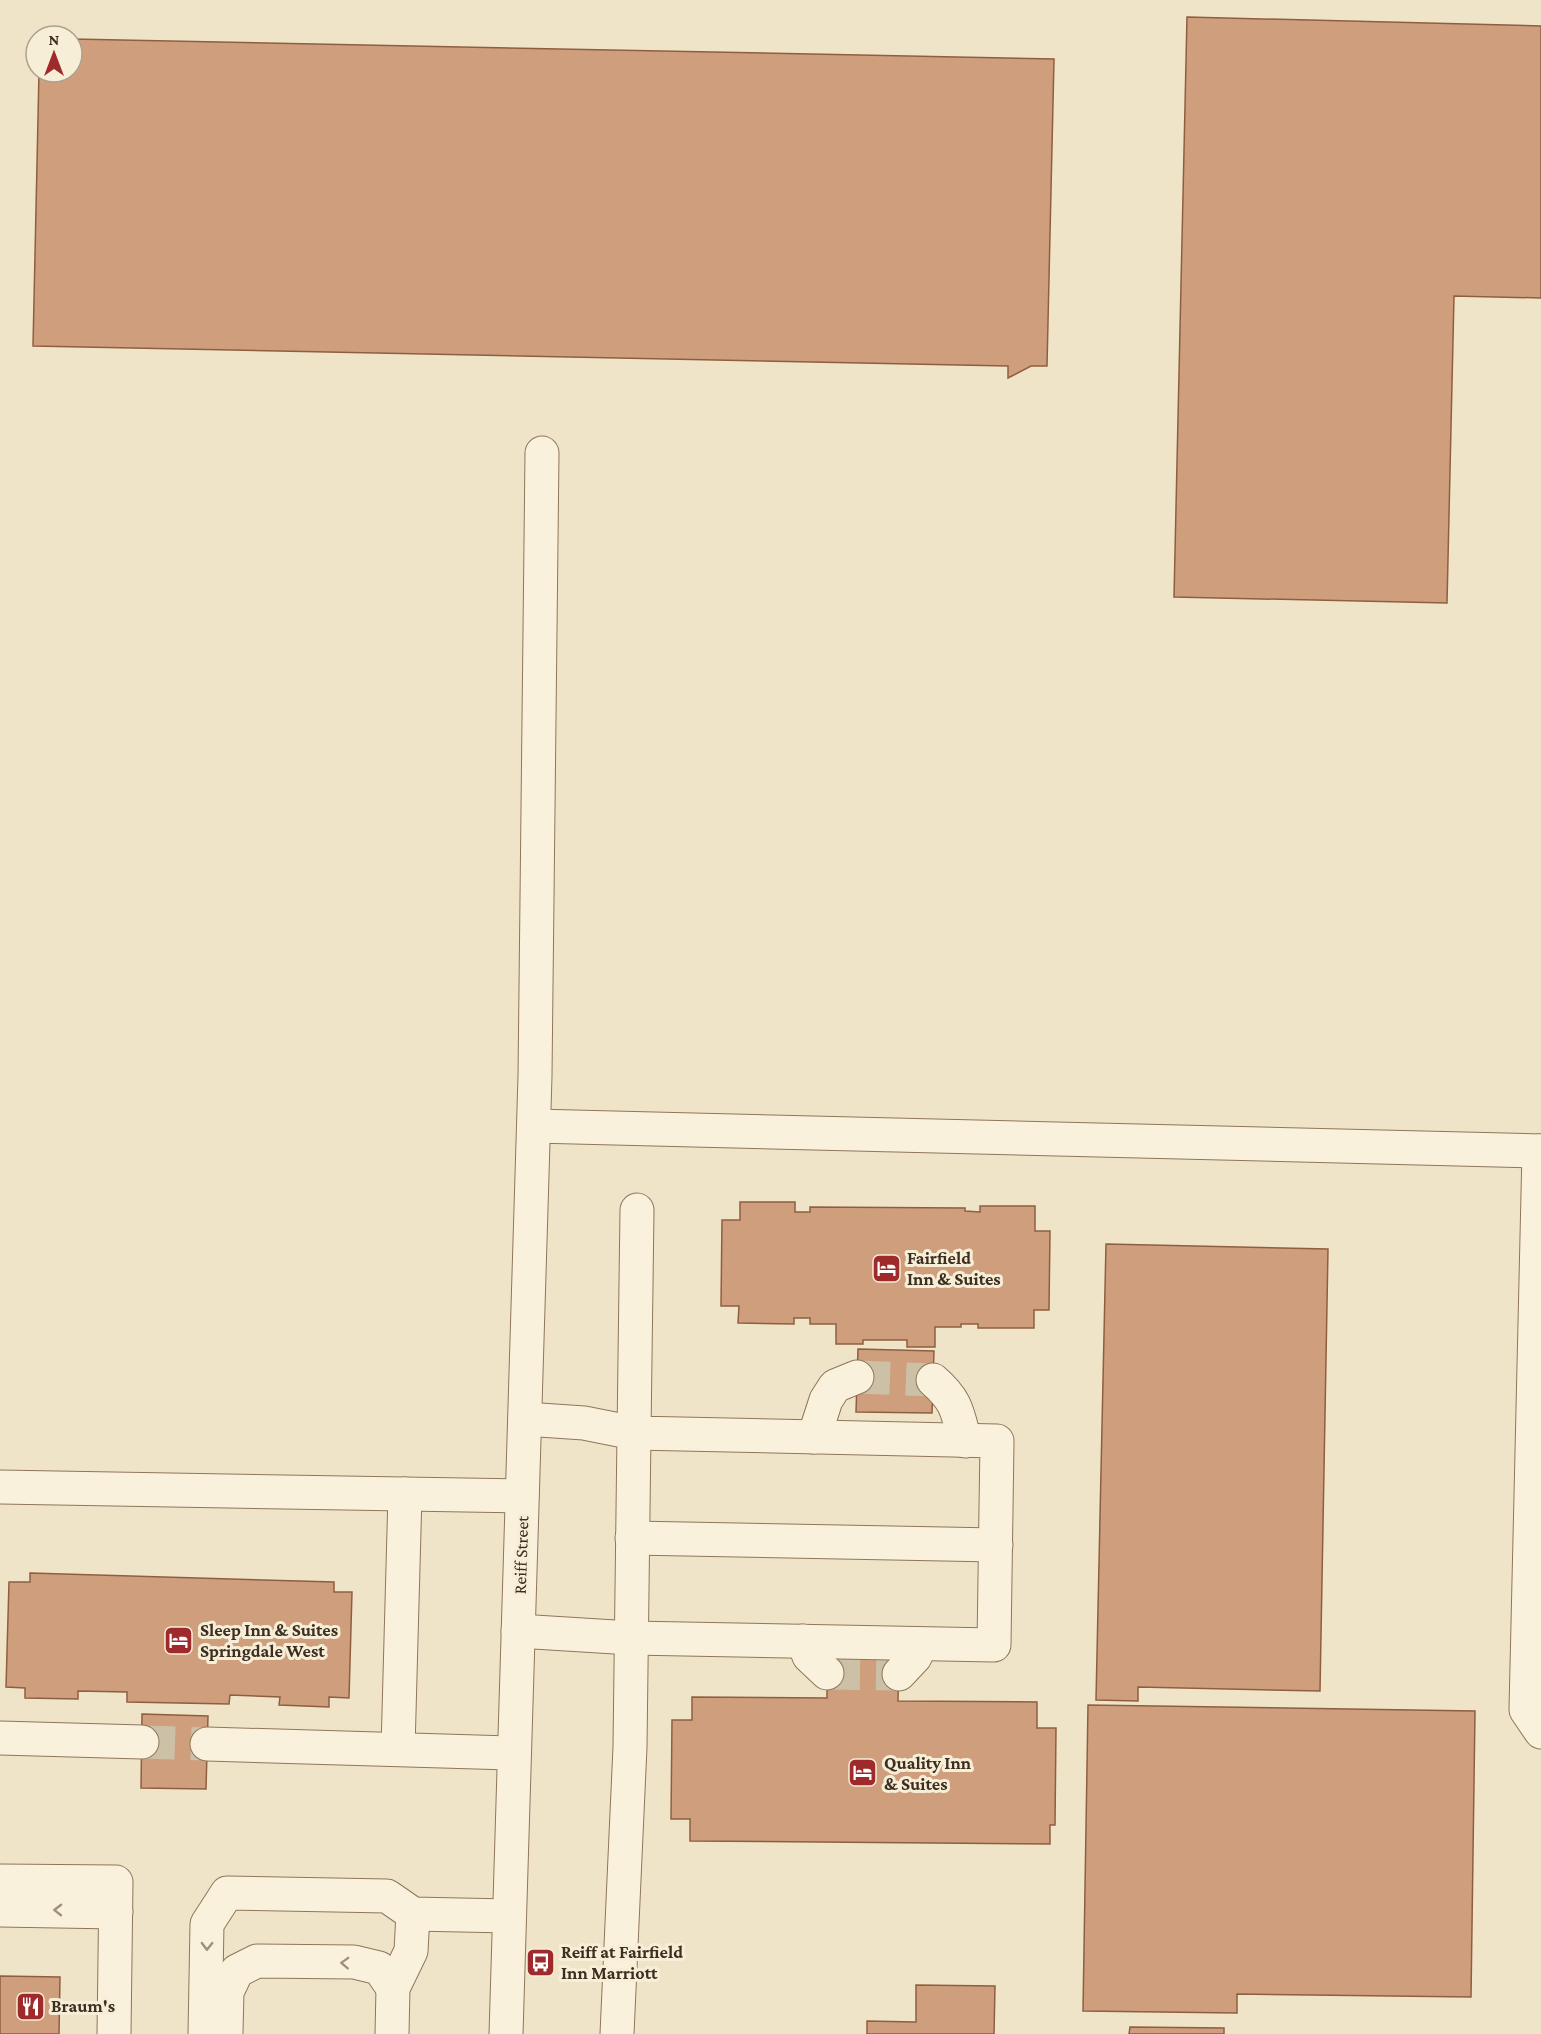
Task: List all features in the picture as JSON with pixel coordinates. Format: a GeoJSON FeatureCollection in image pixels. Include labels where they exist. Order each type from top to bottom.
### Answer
{"type":"FeatureCollection","features":[{"type":"Feature","properties":{"kind":"street","name":"Reiff Street"},"geometry":{"type":"LineString","coordinates":[[506,2034],[534,1126],[542,453]]}},
{"type":"Feature","properties":{"kind":"street"},"geometry":{"type":"LineString","coordinates":[[534,1126],[1540,1151],[1526,1710],[1541,1732]]}},
{"type":"Feature","properties":{"kind":"street"},"geometry":{"type":"LineString","coordinates":[[617,2034],[630,1747],[637,1210]]}},
{"type":"Feature","properties":{"kind":"street"},"geometry":{"type":"LineString","coordinates":[[814,1437],[826,1400],[835,1386],[857,1377]]}},
{"type":"Feature","properties":{"kind":"street"},"geometry":{"type":"LineString","coordinates":[[933,1380],[949,1394],[957,1410],[965,1441]]}},
{"type":"Feature","properties":{"kind":"street"},"geometry":{"type":"LineString","coordinates":[[518,1631],[631,1638],[994,1645],[997,1441],[634,1433],[584,1423],[525,1419]]}},
{"type":"Feature","properties":{"kind":"street"},"geometry":{"type":"LineString","coordinates":[[0,1487],[522,1496]]}},
{"type":"Feature","properties":{"kind":"street"},"geometry":{"type":"LineString","coordinates":[[398,1749],[405,1494]]}},
{"type":"Feature","properties":{"kind":"street"},"geometry":{"type":"LineString","coordinates":[[632,1538],[996,1545]]}},
{"type":"Feature","properties":{"kind":"street"},"geometry":{"type":"LineString","coordinates":[[803,1641],[809,1656],[827,1673]]}},
{"type":"Feature","properties":{"kind":"street"},"geometry":{"type":"LineString","coordinates":[[899,1674],[915,1657],[921,1644]]}},
{"type":"Feature","properties":{"kind":"street"},"geometry":{"type":"LineString","coordinates":[[0,1738],[141,1742]]}},
{"type":"Feature","properties":{"kind":"street"},"geometry":{"type":"LineString","coordinates":[[207,1744],[514,1753]]}},
{"type":"Feature","properties":{"kind":"street"},"geometry":{"type":"LineString","coordinates":[[0,1881],[116,1882],[114,2034]]}},
{"type":"Feature","properties":{"kind":"street"},"geometry":{"type":"LineString","coordinates":[[205,2034],[207,1924],[226,1893],[387,1896],[413,1914],[509,1916]]}},
{"type":"Feature","properties":{"kind":"street"},"geometry":{"type":"LineString","coordinates":[[0,1910],[116,1912]]}},
{"type":"Feature","properties":{"kind":"street"},"geometry":{"type":"LineString","coordinates":[[392,2034],[393,1988],[411,1951],[413,1914]]}},
{"type":"Feature","properties":{"kind":"street"},"geometry":{"type":"LineString","coordinates":[[226,2034],[226,1992],[237,1971],[257,1961],[354,1962],[378,1968],[393,1988]]}},
{"type":"Feature","properties":{"kind":"building"},"geometry":{"type":"Polygon","coordinates":[[[1187,17],[1541,26],[1541,298],[1454,296],[1447,603],[1174,597],[1187,17]]]}},
{"type":"Feature","properties":{"kind":"building"},"geometry":{"type":"Polygon","coordinates":[[[84,39],[1054,59],[1047,366],[1031,366],[1008,378],[1008,366],[33,346],[39,84],[84,84],[84,39]]]}},
{"type":"Feature","properties":{"kind":"building","name":"Fairfield Inn & Suites"},"geometry":{"type":"Polygon","coordinates":[[[740,1202],[795,1202],[795,1212],[810,1212],[810,1207],[965,1208],[965,1211],[980,1212],[980,1206],[1035,1206],[1035,1231],[1050,1231],[1049,1310],[1034,1310],[1034,1328],[978,1328],[978,1324],[961,1324],[961,1327],[935,1327],[935,1347],[907,1347],[907,1340],[863,1340],[863,1344],[836,1344],[836,1324],[810,1324],[810,1318],[794,1318],[794,1324],[738,1323],[739,1306],[721,1306],[722,1220],[740,1220],[740,1202]]]}},
{"type":"Feature","properties":{"kind":"building"},"geometry":{"type":"Polygon","coordinates":[[[1106,1244],[1328,1249],[1320,1691],[1138,1687],[1138,1701],[1096,1700],[1106,1244]]]}},
{"type":"Feature","properties":{"kind":"building"},"geometry":{"type":"Polygon","coordinates":[[[858,1349],[934,1351],[932,1413],[856,1412],[858,1349]]]}},
{"type":"Feature","properties":{"kind":"building","name":"Sleep Inn & Suites Springdale West"},"geometry":{"type":"Polygon","coordinates":[[[30,1573],[334,1582],[334,1592],[352,1592],[349,1698],[329,1697],[329,1707],[279,1705],[280,1697],[230,1695],[229,1704],[127,1702],[127,1692],[78,1691],[78,1699],[25,1698],[25,1688],[6,1687],[9,1582],[30,1582],[30,1573]]]}},
{"type":"Feature","properties":{"kind":"building","name":"Quality Inn & Suites"},"geometry":{"type":"Polygon","coordinates":[[[827,1657],[899,1658],[898,1701],[1037,1702],[1037,1728],[1056,1728],[1055,1825],[1050,1825],[1050,1844],[690,1841],[690,1819],[671,1819],[672,1720],[692,1720],[692,1697],[827,1698],[827,1657]]]}},
{"type":"Feature","properties":{"kind":"building"},"geometry":{"type":"Polygon","coordinates":[[[1088,1705],[1475,1711],[1471,1997],[1237,1994],[1237,2013],[1083,2011],[1088,1705]]]}},
{"type":"Feature","properties":{"kind":"building"},"geometry":{"type":"Polygon","coordinates":[[[142,1714],[208,1716],[206,1789],[141,1788],[142,1714]]]}},
{"type":"Feature","properties":{"kind":"building","name":"Braum's"},"geometry":{"type":"Polygon","coordinates":[[[0,1976],[60,1977],[59,2034],[0,2034],[0,1976]]]}},
{"type":"Feature","properties":{"kind":"building"},"geometry":{"type":"Polygon","coordinates":[[[916,1985],[995,1986],[994,2034],[867,2034],[867,2021],[916,2022],[916,1985]]]}},
{"type":"Feature","properties":{"kind":"building"},"geometry":{"type":"Polygon","coordinates":[[[1130,2027],[1224,2028],[1224,2034],[1129,2034],[1130,2027]]]}},
{"type":"Feature","properties":{"kind":"tunnel"},"geometry":{"type":"LineString","coordinates":[[857,1377],[933,1380]]}},
{"type":"Feature","properties":{"kind":"tunnel"},"geometry":{"type":"LineString","coordinates":[[827,1673],[899,1674]]}},
{"type":"Feature","properties":{"kind":"tunnel"},"geometry":{"type":"LineString","coordinates":[[142,1742],[207,1744]]}},
{"type":"Feature","properties":{"kind":"place","name":"Fairfield Inn & Suites"},"geometry":{"type":"Point","coordinates":[886,1268]}},
{"type":"Feature","properties":{"kind":"place","name":"Sleep Inn & Suites Springdale West"},"geometry":{"type":"Point","coordinates":[179,1640]}},
{"type":"Feature","properties":{"kind":"place","name":"Quality Inn & Suites"},"geometry":{"type":"Point","coordinates":[863,1773]}},
{"type":"Feature","properties":{"kind":"place","name":"Reiff at Fairfield Inn Marriott"},"geometry":{"type":"Point","coordinates":[540,1962]}},
{"type":"Feature","properties":{"kind":"place","name":"Braum's"},"geometry":{"type":"Point","coordinates":[30,2006]}}]}
